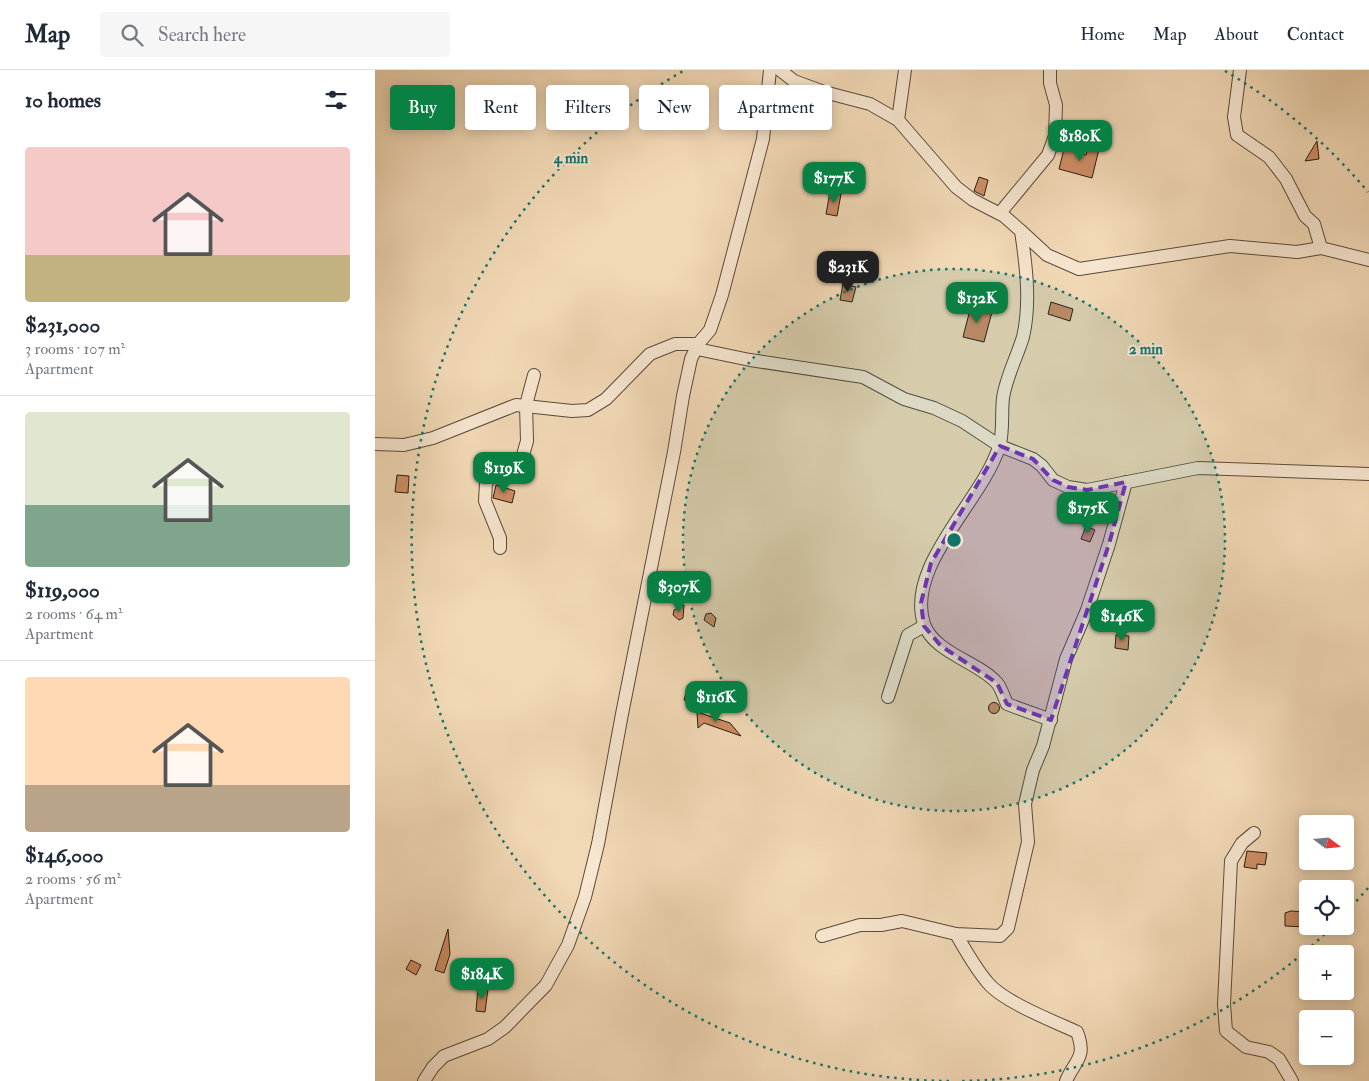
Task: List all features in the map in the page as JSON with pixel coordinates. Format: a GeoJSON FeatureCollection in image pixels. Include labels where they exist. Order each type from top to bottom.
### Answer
{"type":"FeatureCollection","features":[{"type":"Feature","properties":{"kind":"street"},"geometry":{"type":"LineString","coordinates":[[425,1081],[433,1067],[444,1056],[488,1040],[505,1027],[546,985],[569,946],[585,897],[598,844],[621,714],[691,359],[710,330],[722,295],[763,139],[770,70]]}},
{"type":"Feature","properties":{"kind":"street"},"geometry":{"type":"LineString","coordinates":[[780,70],[794,81],[824,92],[870,104],[897,120],[957,187],[973,200],[1000,214],[1047,255],[1079,269],[1229,246],[1297,252],[1321,248],[1341,251],[1369,260]]}},
{"type":"Feature","properties":{"kind":"street"},"geometry":{"type":"LineString","coordinates":[[897,120],[905,70]]}},
{"type":"Feature","properties":{"kind":"street"},"geometry":{"type":"LineString","coordinates":[[1000,214],[1048,155],[1055,136],[1056,105],[1050,83],[1050,70]]}},
{"type":"Feature","properties":{"kind":"street"},"geometry":{"type":"LineString","coordinates":[[1240,70],[1234,116],[1237,135],[1269,156],[1286,179],[1305,216],[1314,224],[1321,248]]}},
{"type":"Feature","properties":{"kind":"street"},"geometry":{"type":"LineString","coordinates":[[1021,231],[1027,313],[1019,351],[1003,398],[1000,446],[970,502],[939,547],[931,563],[921,603],[924,626],[941,646],[997,683],[1007,704],[1051,720]]}},
{"type":"Feature","properties":{"kind":"street"},"geometry":{"type":"LineString","coordinates":[[375,444],[405,445],[433,438],[493,412],[516,405],[573,412],[588,410],[606,399],[650,354],[675,344],[698,346],[759,362],[863,377],[904,399],[934,408],[961,421],[1000,446],[1033,459],[1042,466],[1053,480],[1068,488],[1087,490],[1198,468],[1369,474]]}},
{"type":"Feature","properties":{"kind":"street"},"geometry":{"type":"LineString","coordinates":[[500,548],[500,538],[485,501],[486,483],[492,476],[511,472],[521,462],[527,441],[526,405],[534,375]]}},
{"type":"Feature","properties":{"kind":"street"},"geometry":{"type":"LineString","coordinates":[[822,936],[860,925],[881,925],[902,921],[956,934],[1000,936],[1008,928],[1028,842],[1025,804],[1033,770],[1051,720],[1066,659],[1098,579],[1126,482]]}},
{"type":"Feature","properties":{"kind":"street"},"geometry":{"type":"LineString","coordinates":[[888,697],[908,635],[924,626]]}},
{"type":"Feature","properties":{"kind":"street"},"geometry":{"type":"LineString","coordinates":[[1254,833],[1241,843],[1231,861],[1224,1004],[1226,1031],[1246,1047],[1269,1052],[1279,1060],[1293,1081]]}},
{"type":"Feature","properties":{"kind":"street"},"geometry":{"type":"LineString","coordinates":[[956,934],[971,960],[989,985],[1033,1012],[1077,1032],[1082,1049],[1079,1062],[1066,1081]]}},
{"type":"Feature","properties":{"kind":"highlighted area"},"geometry":{"type":"Polygon","coordinates":[[[1000,446],[1033,459],[1053,480],[1068,487],[1087,490],[1126,482],[1109,544],[1051,720],[1007,704],[997,683],[941,646],[924,626],[921,603],[931,563],[1000,446]]]}},
{"type":"Feature","properties":{"kind":"building"},"geometry":{"type":"Polygon","coordinates":[[[1317,141],[1319,159],[1305,161],[1317,141]]]}},
{"type":"Feature","properties":{"kind":"building"},"geometry":{"type":"Polygon","coordinates":[[[1088,147],[1099,149],[1092,178],[1059,169],[1064,149],[1086,155],[1088,147]]]}},
{"type":"Feature","properties":{"kind":"building"},"geometry":{"type":"Polygon","coordinates":[[[979,177],[988,180],[984,196],[974,191],[979,177]]]}},
{"type":"Feature","properties":{"kind":"building"},"geometry":{"type":"Polygon","coordinates":[[[830,192],[841,194],[837,216],[826,214],[830,192]]]}},
{"type":"Feature","properties":{"kind":"building"},"geometry":{"type":"Polygon","coordinates":[[[843,284],[856,287],[852,302],[840,300],[843,284]]]}},
{"type":"Feature","properties":{"kind":"building"},"geometry":{"type":"Polygon","coordinates":[[[1051,302],[1073,309],[1070,321],[1048,314],[1051,302]]]}},
{"type":"Feature","properties":{"kind":"building"},"geometry":{"type":"Polygon","coordinates":[[[971,306],[992,312],[984,342],[963,337],[971,306]]]}},
{"type":"Feature","properties":{"kind":"building"},"geometry":{"type":"Polygon","coordinates":[[[397,475],[409,476],[408,493],[395,492],[397,475]]]}},
{"type":"Feature","properties":{"kind":"building"},"geometry":{"type":"Polygon","coordinates":[[[496,485],[515,491],[512,503],[493,498],[496,485]]]}},
{"type":"Feature","properties":{"kind":"building"},"geometry":{"type":"Polygon","coordinates":[[[1086,526],[1095,530],[1090,542],[1081,539],[1086,526]]]}},
{"type":"Feature","properties":{"kind":"building"},"geometry":{"type":"Polygon","coordinates":[[[684,605],[683,618],[679,620],[673,615],[674,610],[684,605]]]}},
{"type":"Feature","properties":{"kind":"building"},"geometry":{"type":"Polygon","coordinates":[[[711,613],[716,618],[714,627],[704,620],[706,614],[711,613]]]}},
{"type":"Feature","properties":{"kind":"building"},"geometry":{"type":"Polygon","coordinates":[[[1116,635],[1129,636],[1128,650],[1115,648],[1116,635]]]}},
{"type":"Feature","properties":{"kind":"building"},"geometry":{"type":"Polygon","coordinates":[[[687,689],[706,694],[702,710],[689,707],[690,702],[684,700],[687,689]]]}},
{"type":"Feature","properties":{"kind":"building"},"geometry":{"type":"Polygon","coordinates":[[[992,703],[996,703],[999,708],[998,712],[992,713],[989,710],[989,706],[992,703]]]}},
{"type":"Feature","properties":{"kind":"building"},"geometry":{"type":"Polygon","coordinates":[[[697,712],[730,723],[741,736],[704,723],[698,728],[697,712]]]}},
{"type":"Feature","properties":{"kind":"building"},"geometry":{"type":"Polygon","coordinates":[[[1247,851],[1267,853],[1265,865],[1257,864],[1257,869],[1244,867],[1247,851]]]}},
{"type":"Feature","properties":{"kind":"building"},"geometry":{"type":"Polygon","coordinates":[[[1299,912],[1299,927],[1285,926],[1285,913],[1299,912]]]}},
{"type":"Feature","properties":{"kind":"building"},"geometry":{"type":"Polygon","coordinates":[[[448,929],[450,954],[444,973],[435,970],[448,929]]]}},
{"type":"Feature","properties":{"kind":"building"},"geometry":{"type":"Polygon","coordinates":[[[411,960],[421,965],[416,975],[406,969],[411,960]]]}},
{"type":"Feature","properties":{"kind":"building"},"geometry":{"type":"Polygon","coordinates":[[[478,988],[488,989],[485,1012],[476,1011],[478,988]]]}}]}
